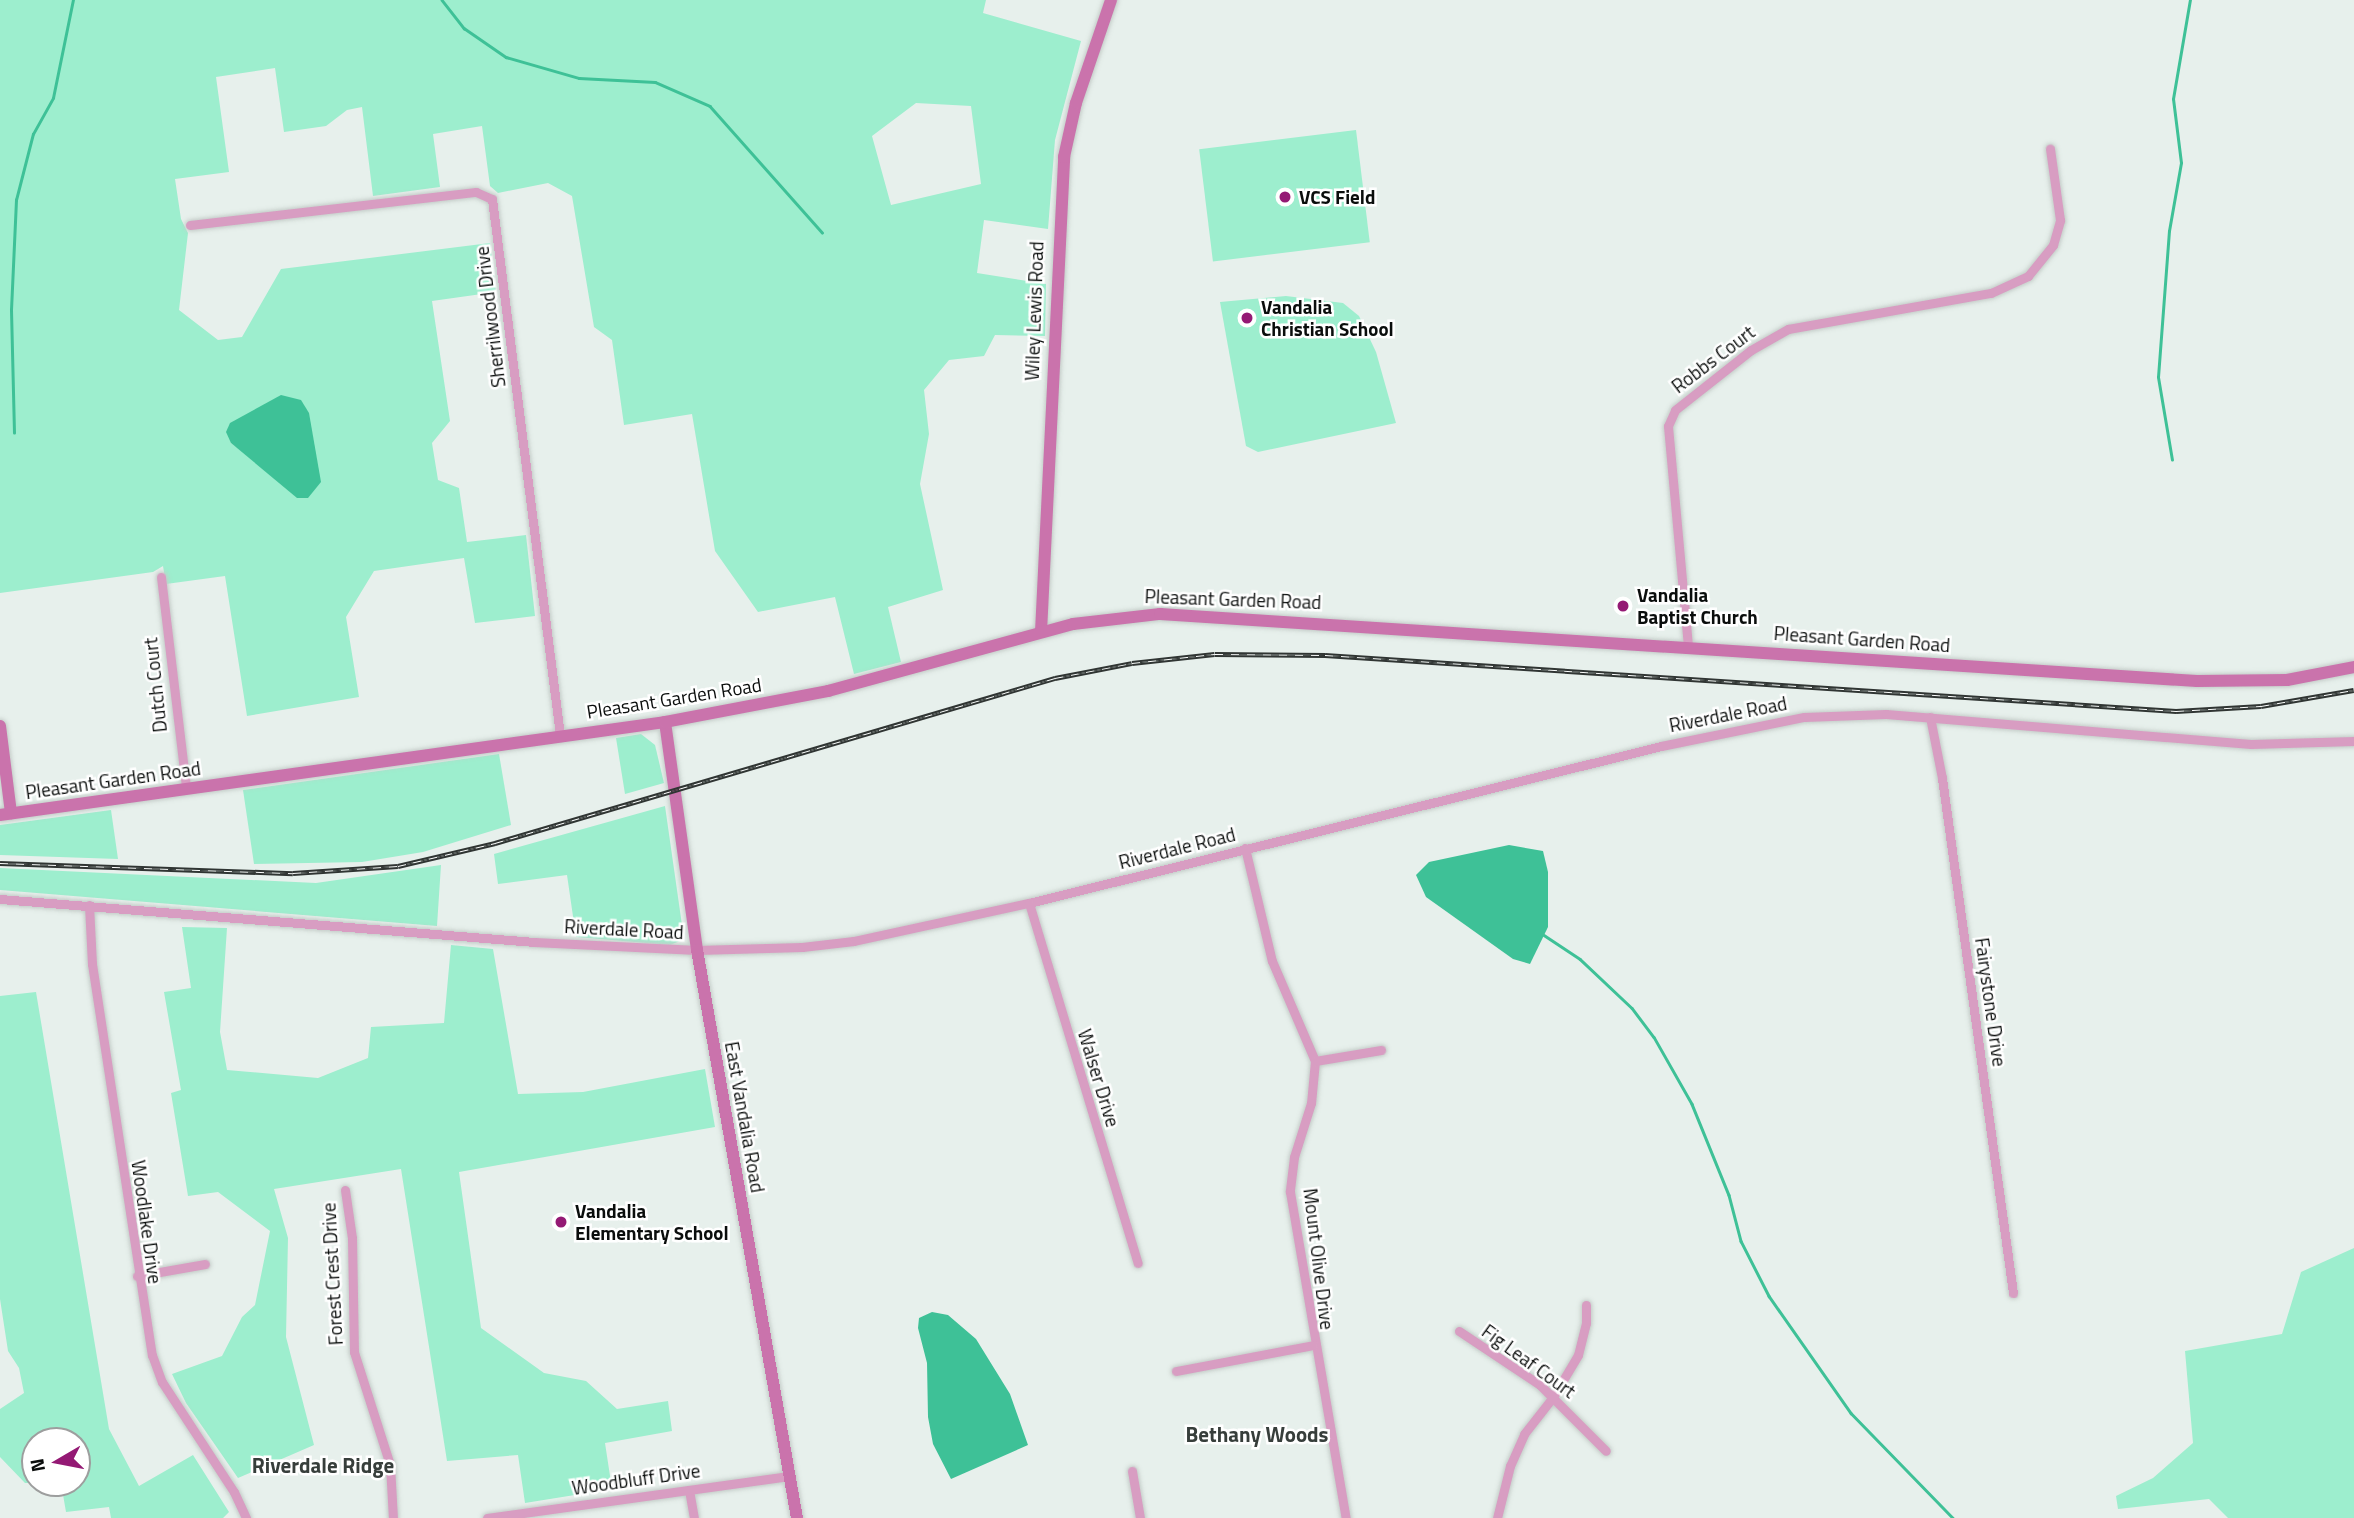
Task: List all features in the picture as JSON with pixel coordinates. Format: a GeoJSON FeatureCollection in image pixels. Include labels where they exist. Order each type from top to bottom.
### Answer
{"type":"FeatureCollection","features":[{"type":"Feature","properties":{"kind":"main road","name":"Wiley Lewis Road"},"geometry":{"type":"LineString","coordinates":[[1041,632],[1064,157],[1076,103],[1111,0]]}},
{"type":"Feature","properties":{"kind":"main road","name":"Pleasant Garden Road"},"geometry":{"type":"LineString","coordinates":[[6,814],[664,722],[828,691],[1041,632],[1125,616],[1196,613],[2197,681],[2287,680],[2354,667]]}},
{"type":"Feature","properties":{"kind":"main road","name":"East Vandalia Road"},"geometry":{"type":"LineString","coordinates":[[664,722],[696,950],[797,1518]]}},
{"type":"Feature","properties":{"kind":"main road"},"geometry":{"type":"LineString","coordinates":[[0,726],[6,814]]}},
{"type":"Feature","properties":{"kind":"street","name":"Robbs Court"},"geometry":{"type":"LineString","coordinates":[[1688,646],[1668,426],[1678,406],[1751,350],[1788,329],[2007,287],[2028,276],[2053,245],[2060,220],[2050,149]]}},
{"type":"Feature","properties":{"kind":"street","name":"Sherrilwood Drive"},"geometry":{"type":"LineString","coordinates":[[190,225],[476,191],[492,199],[560,735]]}},
{"type":"Feature","properties":{"kind":"street","name":"Dutch Court"},"geometry":{"type":"LineString","coordinates":[[161,577],[186,788]]}},
{"type":"Feature","properties":{"kind":"street","name":"Riverdale Road"},"geometry":{"type":"LineString","coordinates":[[0,899],[534,942],[696,950],[854,941],[1029,903],[1764,723],[1842,714],[1930,717],[2251,744],[2354,741]]}},
{"type":"Feature","properties":{"kind":"street","name":"Fairystone Drive"},"geometry":{"type":"LineString","coordinates":[[1930,717],[1942,778],[2013,1293]]}},
{"type":"Feature","properties":{"kind":"street","name":"Mount Olive Drive"},"geometry":{"type":"LineString","coordinates":[[1245,848],[1272,961],[1315,1060],[1311,1103],[1294,1157],[1290,1192],[1313,1345],[1346,1518]]}},
{"type":"Feature","properties":{"kind":"street","name":"Walser Drive"},"geometry":{"type":"LineString","coordinates":[[1029,903],[1138,1263]]}},
{"type":"Feature","properties":{"kind":"street","name":"Woodlake Drive"},"geometry":{"type":"LineString","coordinates":[[89,905],[92,964],[137,1276],[162,1382],[234,1492],[246,1518]]}},
{"type":"Feature","properties":{"kind":"street"},"geometry":{"type":"LineString","coordinates":[[1315,1060],[1381,1050]]}},
{"type":"Feature","properties":{"kind":"street","name":"Forest Crest Drive"},"geometry":{"type":"LineString","coordinates":[[345,1190],[352,1238],[354,1352],[390,1465],[393,1518]]}},
{"type":"Feature","properties":{"kind":"street"},"geometry":{"type":"LineString","coordinates":[[137,1276],[205,1264]]}},
{"type":"Feature","properties":{"kind":"street"},"geometry":{"type":"LineString","coordinates":[[1497,1518],[1515,1453],[1531,1423],[1553,1397],[1578,1354],[1586,1323],[1586,1305]]}},
{"type":"Feature","properties":{"kind":"street","name":"Fig Leaf Court"},"geometry":{"type":"LineString","coordinates":[[1459,1331],[1553,1397],[1606,1451]]}},
{"type":"Feature","properties":{"kind":"street"},"geometry":{"type":"LineString","coordinates":[[1176,1371],[1313,1345]]}},
{"type":"Feature","properties":{"kind":"street"},"geometry":{"type":"LineString","coordinates":[[1132,1471],[1140,1518]]}},
{"type":"Feature","properties":{"kind":"street","name":"Woodbluff Drive"},"geometry":{"type":"LineString","coordinates":[[487,1518],[789,1476]]}},
{"type":"Feature","properties":{"kind":"street"},"geometry":{"type":"LineString","coordinates":[[689,1490],[694,1518]]}},
{"type":"Feature","properties":{"kind":"shaded area"},"geometry":{"type":"Polygon","coordinates":[[[0,0],[986,0],[983,13],[1081,41],[1055,140],[1048,229],[984,220],[977,273],[1046,284],[1045,336],[995,335],[984,356],[949,360],[924,390],[929,434],[920,484],[943,590],[888,607],[901,662],[854,674],[835,597],[758,612],[715,551],[692,414],[624,425],[612,340],[594,327],[572,196],[548,183],[498,193],[490,186],[482,126],[433,134],[440,187],[373,196],[362,107],[347,110],[326,126],[284,132],[275,68],[216,77],[229,172],[175,179],[181,219],[188,233],[179,310],[218,340],[242,337],[281,269],[490,243],[496,292],[432,301],[450,421],[432,443],[438,480],[459,488],[467,542],[526,535],[535,616],[475,623],[464,558],[374,571],[346,617],[359,697],[247,716],[225,576],[166,584],[163,566],[153,572],[0,593],[0,0]],[[916,103],[872,136],[891,205],[981,184],[971,106],[916,103]],[[230,423],[231,443],[260,465],[230,423]]]}},
{"type":"Feature","properties":{"kind":"shaded area","name":"VCS Field"},"geometry":{"type":"Polygon","coordinates":[[[1356,130],[1370,242],[1213,261],[1199,149],[1356,130]]]}},
{"type":"Feature","properties":{"kind":"shaded area"},"geometry":{"type":"Polygon","coordinates":[[[1286,296],[1343,303],[1359,316],[1376,352],[1396,423],[1258,452],[1246,446],[1220,302],[1286,296]]]}},
{"type":"Feature","properties":{"kind":"shaded area"},"geometry":{"type":"Polygon","coordinates":[[[281,395],[301,400],[309,413],[321,482],[308,498],[297,498],[231,443],[226,432],[230,423],[281,395]]]}},
{"type":"Feature","properties":{"kind":"shaded area"},"geometry":{"type":"Polygon","coordinates":[[[641,734],[655,745],[664,783],[625,794],[616,738],[641,734]]]}},
{"type":"Feature","properties":{"kind":"shaded area"},"geometry":{"type":"Polygon","coordinates":[[[499,754],[511,825],[423,852],[362,862],[254,864],[243,790],[499,754]]]}},
{"type":"Feature","properties":{"kind":"shaded area"},"geometry":{"type":"Polygon","coordinates":[[[665,806],[683,932],[680,941],[670,945],[576,937],[567,875],[498,884],[494,854],[665,806]]]}},
{"type":"Feature","properties":{"kind":"shaded area"},"geometry":{"type":"Polygon","coordinates":[[[111,810],[118,859],[0,855],[0,825],[111,810]]]}},
{"type":"Feature","properties":{"kind":"shaded area"},"geometry":{"type":"Polygon","coordinates":[[[1509,845],[1543,851],[1548,872],[1548,927],[1530,964],[1513,959],[1426,897],[1416,875],[1429,862],[1509,845]]]}},
{"type":"Feature","properties":{"kind":"shaded area"},"geometry":{"type":"Polygon","coordinates":[[[441,865],[437,926],[0,890],[0,868],[316,883],[441,865]]]}},
{"type":"Feature","properties":{"kind":"shaded area"},"geometry":{"type":"Polygon","coordinates":[[[182,927],[227,928],[220,1032],[227,1070],[318,1078],[368,1058],[371,1027],[444,1023],[451,945],[493,949],[518,1094],[583,1092],[705,1069],[715,1127],[459,1172],[481,1328],[544,1373],[586,1381],[617,1409],[668,1401],[672,1431],[605,1443],[612,1489],[525,1503],[518,1455],[447,1461],[401,1169],[274,1189],[288,1238],[286,1337],[314,1445],[238,1478],[186,1403],[172,1374],[222,1356],[242,1317],[255,1305],[270,1231],[218,1192],[188,1196],[171,1093],[181,1090],[164,992],[191,988],[182,927]]]}},
{"type":"Feature","properties":{"kind":"shaded area"},"geometry":{"type":"Polygon","coordinates":[[[36,992],[109,1429],[139,1486],[193,1455],[229,1512],[223,1518],[111,1518],[109,1507],[66,1512],[63,1497],[91,1497],[91,1427],[21,1427],[21,1479],[0,1457],[0,1409],[24,1393],[19,1368],[8,1351],[0,1299],[0,996],[36,992]]]}},
{"type":"Feature","properties":{"kind":"shaded area"},"geometry":{"type":"Polygon","coordinates":[[[2354,1248],[2354,1518],[2228,1518],[2209,1499],[2118,1509],[2116,1496],[2153,1478],[2193,1443],[2185,1351],[2282,1334],[2301,1272],[2354,1248]]]}},
{"type":"Feature","properties":{"kind":"shaded area"},"geometry":{"type":"Polygon","coordinates":[[[932,1312],[948,1315],[976,1339],[1010,1394],[1028,1445],[951,1479],[933,1444],[928,1417],[927,1363],[918,1328],[919,1318],[932,1312]]]}},
{"type":"Feature","properties":{"kind":"waterway"},"geometry":{"type":"LineString","coordinates":[[14,433],[11,310],[16,200],[33,134],[53,98],[73,0]]}},
{"type":"Feature","properties":{"kind":"waterway"},"geometry":{"type":"LineString","coordinates":[[442,0],[464,28],[506,57],[579,78],[655,82],[710,106],[822,232]]}},
{"type":"Feature","properties":{"kind":"waterway"},"geometry":{"type":"LineString","coordinates":[[2172,460],[2158,377],[2169,231],[2181,163],[2173,99],[2190,0]]}},
{"type":"Feature","properties":{"kind":"waterway"},"geometry":{"type":"LineString","coordinates":[[1544,935],[1580,959],[1632,1008],[1654,1037],[1692,1104],[1729,1195],[1741,1241],[1769,1296],[1851,1413],[1953,1518]]}},
{"type":"Feature","properties":{"kind":"railway"},"geometry":{"type":"LineString","coordinates":[[0,863],[293,873],[398,866],[495,843],[1055,678],[1132,663],[1215,654],[1325,655],[2176,711],[2261,706],[2354,690]]}},
{"type":"Feature","properties":{"kind":"place","name":"VCS Field"},"geometry":{"type":"Point","coordinates":[1285,197]}},
{"type":"Feature","properties":{"kind":"place","name":"Vandalia Christian School"},"geometry":{"type":"Point","coordinates":[1247,318]}},
{"type":"Feature","properties":{"kind":"place","name":"Vandalia Baptist Church"},"geometry":{"type":"Point","coordinates":[1623,606]}},
{"type":"Feature","properties":{"kind":"place","name":"Vandalia Elementary School"},"geometry":{"type":"Point","coordinates":[561,1222]}},
{"type":"Feature","properties":{"kind":"district","name":"Bethany Woods"},"geometry":{"type":"Point","coordinates":[1257,1434]}},
{"type":"Feature","properties":{"kind":"district","name":"Riverdale Ridge"},"geometry":{"type":"Point","coordinates":[323,1465]}}]}
